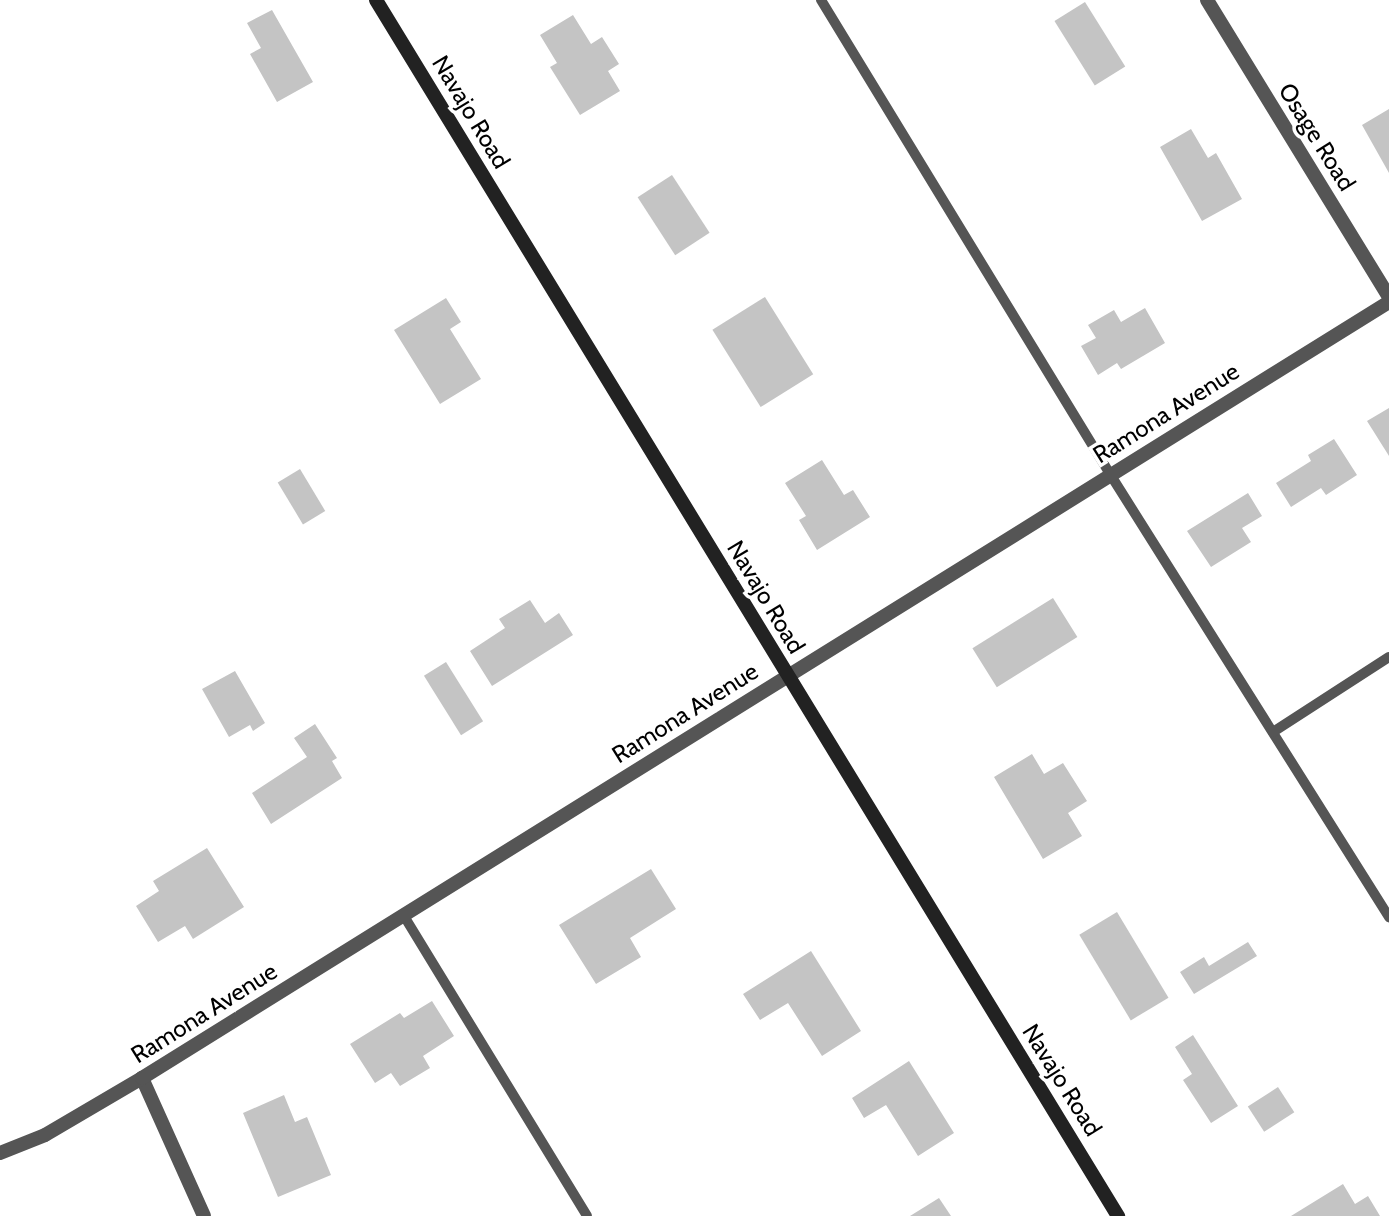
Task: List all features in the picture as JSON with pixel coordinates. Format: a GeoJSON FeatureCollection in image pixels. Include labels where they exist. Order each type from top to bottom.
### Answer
{"type":"FeatureCollection","features":[{"type":"Feature","properties":{"kind":"main road","name":"Navajo Road"},"geometry":{"type":"LineString","coordinates":[[376,0],[1118,1216]]}},
{"type":"Feature","properties":{"kind":"street","name":"Osage Road"},"geometry":{"type":"LineString","coordinates":[[1207,0],[1389,299]]}},
{"type":"Feature","properties":{"kind":"street","name":"Ramona Avenue"},"geometry":{"type":"LineString","coordinates":[[0,1153],[45,1135],[142,1078],[1389,299]]}},
{"type":"Feature","properties":{"kind":"street"},"geometry":{"type":"LineString","coordinates":[[142,1078],[204,1216]]}},
{"type":"Feature","properties":{"kind":"lane"},"geometry":{"type":"LineString","coordinates":[[821,0],[1110,474],[1389,917]]}},
{"type":"Feature","properties":{"kind":"lane"},"geometry":{"type":"LineString","coordinates":[[1273,732],[1389,657]]}},
{"type":"Feature","properties":{"kind":"lane"},"geometry":{"type":"LineString","coordinates":[[404,916],[587,1216]]}},
{"type":"Feature","properties":{"kind":"building"},"geometry":{"type":"Polygon","coordinates":[[[1085,2],[1125,66],[1095,86],[1054,21],[1085,2]]]}},
{"type":"Feature","properties":{"kind":"building"},"geometry":{"type":"Polygon","coordinates":[[[272,10],[313,82],[277,102],[250,54],[261,48],[247,23],[272,10]]]}},
{"type":"Feature","properties":{"kind":"building"},"geometry":{"type":"Polygon","coordinates":[[[573,15],[591,44],[602,37],[619,64],[608,71],[620,91],[580,115],[550,67],[557,63],[540,35],[573,15]]]}},
{"type":"Feature","properties":{"kind":"building"},"geometry":{"type":"Polygon","coordinates":[[[1389,109],[1389,173],[1362,125],[1389,109]]]}},
{"type":"Feature","properties":{"kind":"building"},"geometry":{"type":"Polygon","coordinates":[[[1191,129],[1208,158],[1216,153],[1242,199],[1202,221],[1160,147],[1191,129]]]}},
{"type":"Feature","properties":{"kind":"building"},"geometry":{"type":"Polygon","coordinates":[[[672,175],[710,233],[675,255],[638,197],[672,175]]]}},
{"type":"Feature","properties":{"kind":"building"},"geometry":{"type":"Polygon","coordinates":[[[765,297],[813,374],[761,407],[712,330],[765,297]]]}},
{"type":"Feature","properties":{"kind":"building"},"geometry":{"type":"Polygon","coordinates":[[[446,298],[461,322],[450,329],[481,379],[440,404],[394,330],[446,298]]]}},
{"type":"Feature","properties":{"kind":"building"},"geometry":{"type":"Polygon","coordinates":[[[1145,308],[1165,343],[1121,369],[1117,363],[1098,375],[1081,346],[1096,338],[1088,325],[1114,310],[1121,322],[1145,308]]]}},
{"type":"Feature","properties":{"kind":"building"},"geometry":{"type":"Polygon","coordinates":[[[1389,408],[1389,456],[1367,421],[1389,408]]]}},
{"type":"Feature","properties":{"kind":"building"},"geometry":{"type":"Polygon","coordinates":[[[1334,439],[1357,475],[1326,495],[1321,488],[1291,507],[1276,483],[1311,461],[1308,455],[1334,439]]]}},
{"type":"Feature","properties":{"kind":"building"},"geometry":{"type":"Polygon","coordinates":[[[822,460],[844,495],[853,490],[870,517],[817,550],[799,520],[806,516],[785,483],[822,460]]]}},
{"type":"Feature","properties":{"kind":"building"},"geometry":{"type":"Polygon","coordinates":[[[300,469],[325,511],[303,524],[278,482],[300,469]]]}},
{"type":"Feature","properties":{"kind":"building"},"geometry":{"type":"Polygon","coordinates":[[[1248,493],[1262,516],[1242,528],[1251,542],[1211,567],[1187,531],[1248,493]]]}},
{"type":"Feature","properties":{"kind":"building"},"geometry":{"type":"Polygon","coordinates":[[[1053,598],[1077,637],[997,687],[972,648],[1053,598]]]}},
{"type":"Feature","properties":{"kind":"building"},"geometry":{"type":"Polygon","coordinates":[[[530,600],[545,623],[559,613],[573,635],[492,686],[470,651],[505,628],[499,619],[530,600]]]}},
{"type":"Feature","properties":{"kind":"building"},"geometry":{"type":"Polygon","coordinates":[[[446,662],[483,721],[461,735],[424,676],[446,662]]]}},
{"type":"Feature","properties":{"kind":"building"},"geometry":{"type":"Polygon","coordinates":[[[235,671],[265,723],[253,731],[250,725],[229,737],[202,689],[235,671]]]}},
{"type":"Feature","properties":{"kind":"building"},"geometry":{"type":"Polygon","coordinates":[[[315,724],[337,758],[332,761],[342,778],[271,824],[252,793],[307,757],[294,738],[315,724]]]}},
{"type":"Feature","properties":{"kind":"building"},"geometry":{"type":"Polygon","coordinates":[[[1032,754],[1044,774],[1063,763],[1087,801],[1068,813],[1082,836],[1043,859],[994,777],[1032,754]]]}},
{"type":"Feature","properties":{"kind":"building"},"geometry":{"type":"Polygon","coordinates":[[[207,848],[244,907],[193,939],[185,926],[158,942],[136,906],[159,891],[153,881],[207,848]]]}},
{"type":"Feature","properties":{"kind":"building"},"geometry":{"type":"Polygon","coordinates":[[[651,869],[676,909],[630,938],[641,957],[596,984],[559,925],[651,869]]]}},
{"type":"Feature","properties":{"kind":"building"},"geometry":{"type":"Polygon","coordinates":[[[1117,912],[1169,998],[1131,1020],[1079,935],[1117,912]]]}},
{"type":"Feature","properties":{"kind":"building"},"geometry":{"type":"Polygon","coordinates":[[[1248,942],[1257,956],[1194,994],[1180,972],[1204,957],[1209,966],[1248,942]]]}},
{"type":"Feature","properties":{"kind":"building"},"geometry":{"type":"Polygon","coordinates":[[[811,951],[861,1031],[822,1056],[788,1003],[760,1020],[743,994],[811,951]]]}},
{"type":"Feature","properties":{"kind":"building"},"geometry":{"type":"Polygon","coordinates":[[[432,1001],[454,1036],[423,1056],[430,1068],[400,1086],[391,1073],[375,1083],[350,1044],[400,1013],[404,1018],[432,1001]]]}},
{"type":"Feature","properties":{"kind":"building"},"geometry":{"type":"Polygon","coordinates":[[[1193,1035],[1238,1106],[1211,1123],[1183,1080],[1192,1074],[1175,1047],[1193,1035]]]}},
{"type":"Feature","properties":{"kind":"building"},"geometry":{"type":"Polygon","coordinates":[[[909,1061],[954,1133],[918,1156],[886,1105],[864,1118],[852,1098],[909,1061]]]}},
{"type":"Feature","properties":{"kind":"building"},"geometry":{"type":"Polygon","coordinates":[[[1278,1087],[1294,1112],[1264,1132],[1248,1107],[1278,1087]]]}},
{"type":"Feature","properties":{"kind":"building"},"geometry":{"type":"Polygon","coordinates":[[[284,1095],[295,1122],[307,1117],[331,1175],[278,1197],[243,1113],[284,1095]]]}},
{"type":"Feature","properties":{"kind":"building"},"geometry":{"type":"Polygon","coordinates":[[[1343,1184],[1355,1204],[1368,1196],[1380,1216],[1291,1216],[1343,1184]]]}},
{"type":"Feature","properties":{"kind":"building"},"geometry":{"type":"Polygon","coordinates":[[[939,1198],[951,1216],[910,1216],[939,1198]]]}}]}
